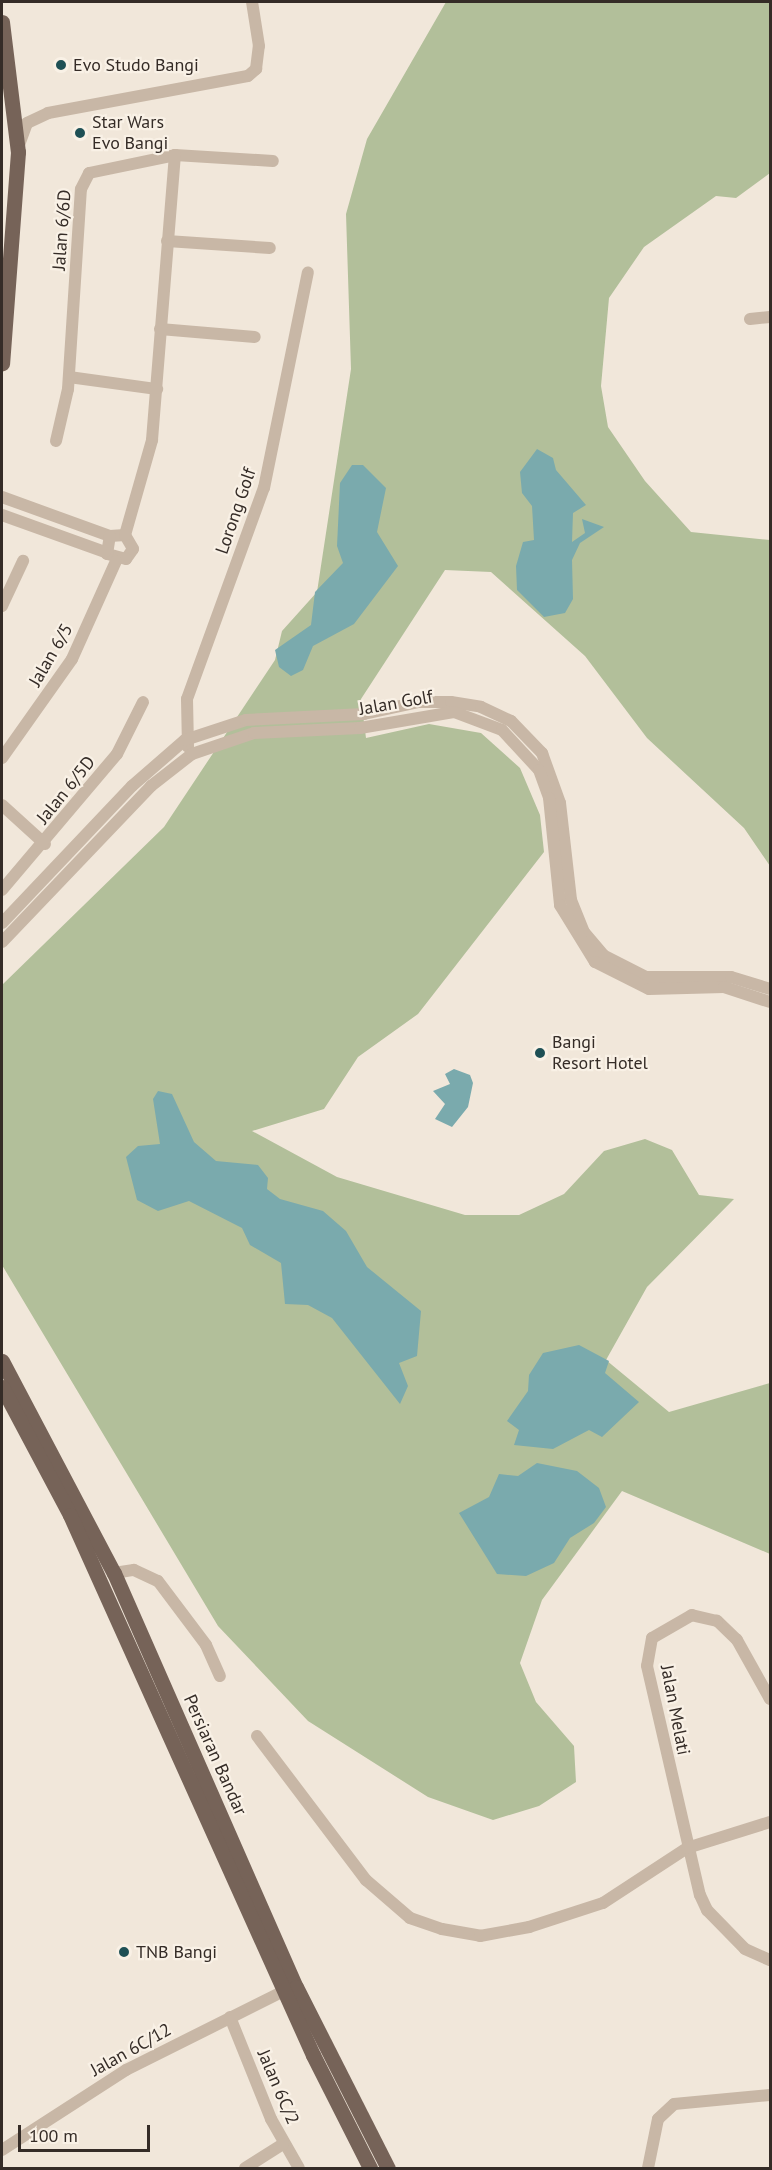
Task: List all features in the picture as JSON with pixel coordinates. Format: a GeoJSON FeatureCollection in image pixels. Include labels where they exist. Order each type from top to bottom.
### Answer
{"type":"FeatureCollection","features":[{"type":"Feature","properties":{"kind":"main road"},"geometry":{"type":"LineString","coordinates":[[2,22],[18,152],[2,363]]}},
{"type":"Feature","properties":{"kind":"main road","name":"Persiaran Bandar"},"geometry":{"type":"LineString","coordinates":[[2,1361],[114,1573],[296,1987],[388,2169]]}},
{"type":"Feature","properties":{"kind":"main road","name":"Persiaran Bandar"},"geometry":{"type":"LineString","coordinates":[[2,1387],[70,1515],[284,1991],[370,2169]]}},
{"type":"Feature","properties":{"kind":"street"},"geometry":{"type":"LineString","coordinates":[[18,152],[25,125],[48,113],[239,80],[256,69],[259,46],[252,2]]}},
{"type":"Feature","properties":{"kind":"street"},"geometry":{"type":"LineString","coordinates":[[2,515],[105,552],[116,561],[131,553],[126,535],[152,440],[175,155]]}},
{"type":"Feature","properties":{"kind":"street","name":"Jalan 6/6D"},"geometry":{"type":"LineString","coordinates":[[56,441],[69,377],[84,180],[97,168],[175,155],[273,161]]}},
{"type":"Feature","properties":{"kind":"street"},"geometry":{"type":"LineString","coordinates":[[167,241],[270,248]]}},
{"type":"Feature","properties":{"kind":"street","name":"Lorong Golf"},"geometry":{"type":"LineString","coordinates":[[192,754],[185,740],[184,711],[264,488],[308,272]]}},
{"type":"Feature","properties":{"kind":"street"},"geometry":{"type":"LineString","coordinates":[[750,319],[771,317]]}},
{"type":"Feature","properties":{"kind":"street"},"geometry":{"type":"LineString","coordinates":[[160,329],[255,337]]}},
{"type":"Feature","properties":{"kind":"street"},"geometry":{"type":"LineString","coordinates":[[69,377],[157,389]]}},
{"type":"Feature","properties":{"kind":"street"},"geometry":{"type":"LineString","coordinates":[[2,497],[110,536],[126,535]]}},
{"type":"Feature","properties":{"kind":"street"},"geometry":{"type":"LineString","coordinates":[[105,552],[110,536]]}},
{"type":"Feature","properties":{"kind":"street"},"geometry":{"type":"LineString","coordinates":[[2,606],[23,561]]}},
{"type":"Feature","properties":{"kind":"street","name":"Jalan 6/5"},"geometry":{"type":"LineString","coordinates":[[2,758],[72,659],[116,561]]}},
{"type":"Feature","properties":{"kind":"street","name":"Jalan Golf"},"geometry":{"type":"LineString","coordinates":[[2,923],[166,754],[185,740],[209,730],[252,719],[364,714],[435,700],[496,713],[530,738],[551,770],[571,900],[596,948],[619,967],[646,977],[731,976],[771,989]]}},
{"type":"Feature","properties":{"kind":"street","name":"Jalan 6/5D"},"geometry":{"type":"LineString","coordinates":[[2,890],[45,844],[117,754],[143,702]]}},
{"type":"Feature","properties":{"kind":"street"},"geometry":{"type":"LineString","coordinates":[[184,711],[191,721],[209,730]]}},
{"type":"Feature","properties":{"kind":"street"},"geometry":{"type":"LineString","coordinates":[[166,754],[184,711]]}},
{"type":"Feature","properties":{"kind":"street","name":"Jalan Golf"},"geometry":{"type":"LineString","coordinates":[[2,942],[151,786],[192,754],[242,735],[360,728],[433,713],[487,721],[520,747],[545,784],[560,905],[588,956],[611,975],[649,989],[724,987],[771,1002]]}},
{"type":"Feature","properties":{"kind":"street"},"geometry":{"type":"LineString","coordinates":[[2,805],[45,844]]}},
{"type":"Feature","properties":{"kind":"street"},"geometry":{"type":"LineString","coordinates":[[114,1573],[134,1570],[158,1581],[206,1645],[220,1676]]}},
{"type":"Feature","properties":{"kind":"street","name":"Jalan Melati"},"geometry":{"type":"LineString","coordinates":[[771,1699],[737,1640],[717,1621],[692,1615],[652,1638],[646,1666],[687,1848],[707,1910],[745,1949],[771,1960]]}},
{"type":"Feature","properties":{"kind":"street"},"geometry":{"type":"LineString","coordinates":[[258,1736],[366,1880],[410,1918],[442,1929],[480,1936],[540,1924],[603,1903],[687,1848],[771,1822]]}},
{"type":"Feature","properties":{"kind":"street","name":"Jalan 6C/12"},"geometry":{"type":"LineString","coordinates":[[2,2150],[126,2070],[284,1991]]}},
{"type":"Feature","properties":{"kind":"street","name":"Jalan 6C/2"},"geometry":{"type":"LineString","coordinates":[[230,2018],[283,2144],[299,2169]]}},
{"type":"Feature","properties":{"kind":"street"},"geometry":{"type":"LineString","coordinates":[[648,2169],[658,2119],[674,2104],[771,2095]]}},
{"type":"Feature","properties":{"kind":"street"},"geometry":{"type":"LineString","coordinates":[[245,2169],[283,2144]]}},
{"type":"Feature","properties":{"kind":"green space"},"geometry":{"type":"Polygon","coordinates":[[[446,2],[770,2],[770,173],[736,198],[716,196],[644,247],[609,298],[601,386],[608,427],[645,481],[691,532],[770,540],[770,866],[744,828],[647,738],[585,656],[491,572],[445,570],[361,699],[366,738],[429,724],[481,733],[520,768],[540,815],[544,852],[418,1014],[358,1057],[324,1109],[252,1131],[337,1177],[465,1215],[519,1215],[564,1194],[604,1151],[645,1139],[672,1150],[699,1195],[734,1199],[647,1287],[606,1360],[669,1412],[770,1383],[770,1554],[622,1491],[542,1600],[520,1663],[536,1702],[574,1746],[576,1782],[539,1806],[493,1820],[428,1797],[308,1721],[218,1626],[2,1265],[2,985],[164,827],[275,660],[282,631],[317,592],[351,369],[346,214],[367,139],[446,2]]]}},
{"type":"Feature","properties":{"kind":"water"},"geometry":{"type":"Polygon","coordinates":[[[537,449],[553,458],[556,470],[586,505],[573,513],[572,542],[585,533],[582,519],[604,527],[580,543],[572,560],[573,599],[565,613],[544,617],[517,590],[516,566],[523,542],[534,540],[532,506],[522,493],[520,472],[537,449]]]}},
{"type":"Feature","properties":{"kind":"water"},"geometry":{"type":"Polygon","coordinates":[[[352,465],[363,465],[386,488],[377,532],[398,566],[354,624],[313,646],[303,670],[291,676],[279,667],[275,650],[311,625],[315,592],[343,563],[337,546],[340,483],[352,465]]]}},
{"type":"Feature","properties":{"kind":"water"},"geometry":{"type":"Polygon","coordinates":[[[454,1069],[470,1075],[473,1083],[468,1107],[452,1127],[435,1119],[445,1104],[433,1091],[450,1084],[445,1074],[454,1069]]]}},
{"type":"Feature","properties":{"kind":"water"},"geometry":{"type":"Polygon","coordinates":[[[158,1091],[172,1094],[194,1142],[216,1161],[258,1165],[268,1178],[267,1189],[280,1199],[323,1211],[346,1231],[367,1267],[421,1311],[417,1356],[399,1363],[408,1386],[400,1404],[332,1318],[308,1305],[285,1304],[281,1263],[250,1245],[242,1228],[189,1201],[158,1211],[137,1200],[126,1157],[138,1146],[160,1144],[153,1099],[158,1091]]]}},
{"type":"Feature","properties":{"kind":"water"},"geometry":{"type":"Polygon","coordinates":[[[579,1345],[609,1361],[605,1373],[639,1402],[602,1437],[589,1430],[553,1449],[514,1445],[519,1430],[507,1421],[528,1391],[529,1375],[543,1353],[579,1345]]]}},
{"type":"Feature","properties":{"kind":"water"},"geometry":{"type":"Polygon","coordinates":[[[537,1463],[577,1471],[599,1488],[606,1507],[594,1523],[570,1538],[554,1563],[526,1576],[497,1574],[459,1513],[489,1497],[499,1474],[518,1476],[537,1463]]]}},
{"type":"Feature","properties":{"kind":"place","name":"Evo Studo Bangi"},"geometry":{"type":"Point","coordinates":[61,65]}},
{"type":"Feature","properties":{"kind":"place","name":"Star Wars Evo Bangi"},"geometry":{"type":"Point","coordinates":[80,133]}},
{"type":"Feature","properties":{"kind":"place","name":"Bangi Resort Hotel"},"geometry":{"type":"Point","coordinates":[540,1053]}},
{"type":"Feature","properties":{"kind":"place","name":"TNB Bangi"},"geometry":{"type":"Point","coordinates":[124,1952]}}]}
